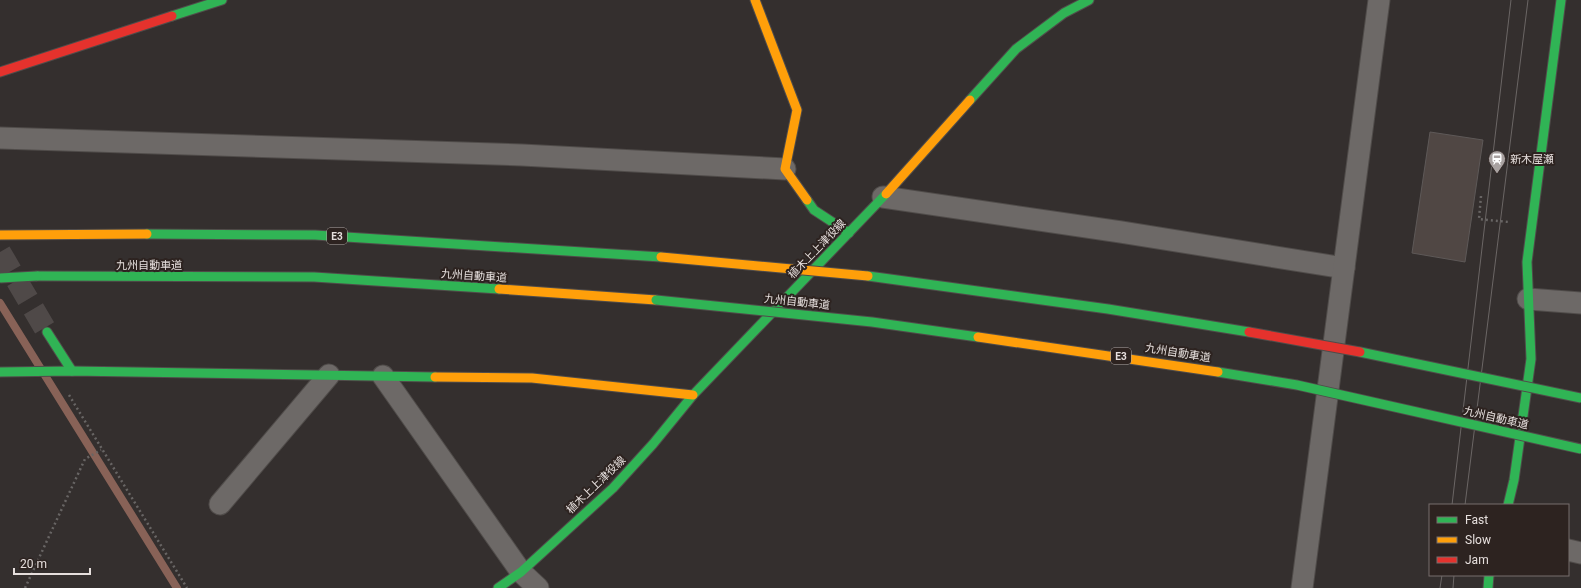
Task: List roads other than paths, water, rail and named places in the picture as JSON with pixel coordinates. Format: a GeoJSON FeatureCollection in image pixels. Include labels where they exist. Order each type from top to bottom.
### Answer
{"type":"FeatureCollection","features":[{"type":"Feature","properties":{"kind":"main road"},"geometry":{"type":"LineString","coordinates":[[0,72],[222,0]]}},
{"type":"Feature","properties":{"kind":"main road"},"geometry":{"type":"LineString","coordinates":[[755,0],[796,110],[785,169],[814,210],[849,233]]}},
{"type":"Feature","properties":{"kind":"main road","name":"植木上上津役線"},"geometry":{"type":"LineString","coordinates":[[498,588],[520,572],[613,488],[654,444],[694,395],[883,197],[1016,49],[1064,13],[1089,0]]}},
{"type":"Feature","properties":{"kind":"main road"},"geometry":{"type":"LineString","coordinates":[[1508,504],[1514,480],[1531,359],[1527,262],[1561,0]]}},
{"type":"Feature","properties":{"kind":"main road","name":"E3"},"geometry":{"type":"LineString","coordinates":[[0,235],[315,234],[661,257],[872,276],[1108,309],[1306,341],[1581,398]]}},
{"type":"Feature","properties":{"kind":"main road","name":"九州自動車道"},"geometry":{"type":"LineString","coordinates":[[0,278],[37,276],[314,277],[656,300],[872,322],[1167,363],[1297,385],[1581,449]]}},
{"type":"Feature","properties":{"kind":"main road"},"geometry":{"type":"LineString","coordinates":[[47,332],[72,371]]}},
{"type":"Feature","properties":{"kind":"main road"},"geometry":{"type":"LineString","coordinates":[[0,372],[72,371],[532,378],[694,395]]}},
{"type":"Feature","properties":{"kind":"main road"},"geometry":{"type":"LineString","coordinates":[[1488,588],[1489,576]]}},
{"type":"Feature","properties":{"kind":"street"},"geometry":{"type":"LineString","coordinates":[[1302,588],[1379,0]]}},
{"type":"Feature","properties":{"kind":"street"},"geometry":{"type":"LineString","coordinates":[[0,138],[522,155],[785,169]]}},
{"type":"Feature","properties":{"kind":"street"},"geometry":{"type":"LineString","coordinates":[[883,197],[1121,232],[1344,268]]}},
{"type":"Feature","properties":{"kind":"street"},"geometry":{"type":"LineString","coordinates":[[1528,299],[1581,303]]}},
{"type":"Feature","properties":{"kind":"street"},"geometry":{"type":"LineString","coordinates":[[220,504],[329,375]]}},
{"type":"Feature","properties":{"kind":"street"},"geometry":{"type":"LineString","coordinates":[[383,376],[520,572],[538,588]]}},
{"type":"Feature","properties":{"kind":"street"},"geometry":{"type":"LineString","coordinates":[[1569,550],[1581,554]]}},
{"type":"Feature","properties":{"kind":"waterway"},"geometry":{"type":"LineString","coordinates":[[0,303],[177,588]]}},
{"type":"Feature","properties":{"kind":"tunnel"},"geometry":{"type":"LineString","coordinates":[[0,252],[47,332]]}},
{"type":"Feature","properties":{"kind":"tram line"},"geometry":{"type":"LineString","coordinates":[[1452,504],[1511,0]]}},
{"type":"Feature","properties":{"kind":"tram line"},"geometry":{"type":"LineString","coordinates":[[1465,504],[1528,0]]}},
{"type":"Feature","properties":{"kind":"tram line"},"geometry":{"type":"LineString","coordinates":[[1440,588],[1442,576]]}},
{"type":"Feature","properties":{"kind":"tram line"},"geometry":{"type":"LineString","coordinates":[[1453,588],[1454,576]]}},
{"type":"Feature","properties":{"kind":"place","name":"新木屋瀬"},"geometry":{"type":"Point","coordinates":[1497,174]}}]}
